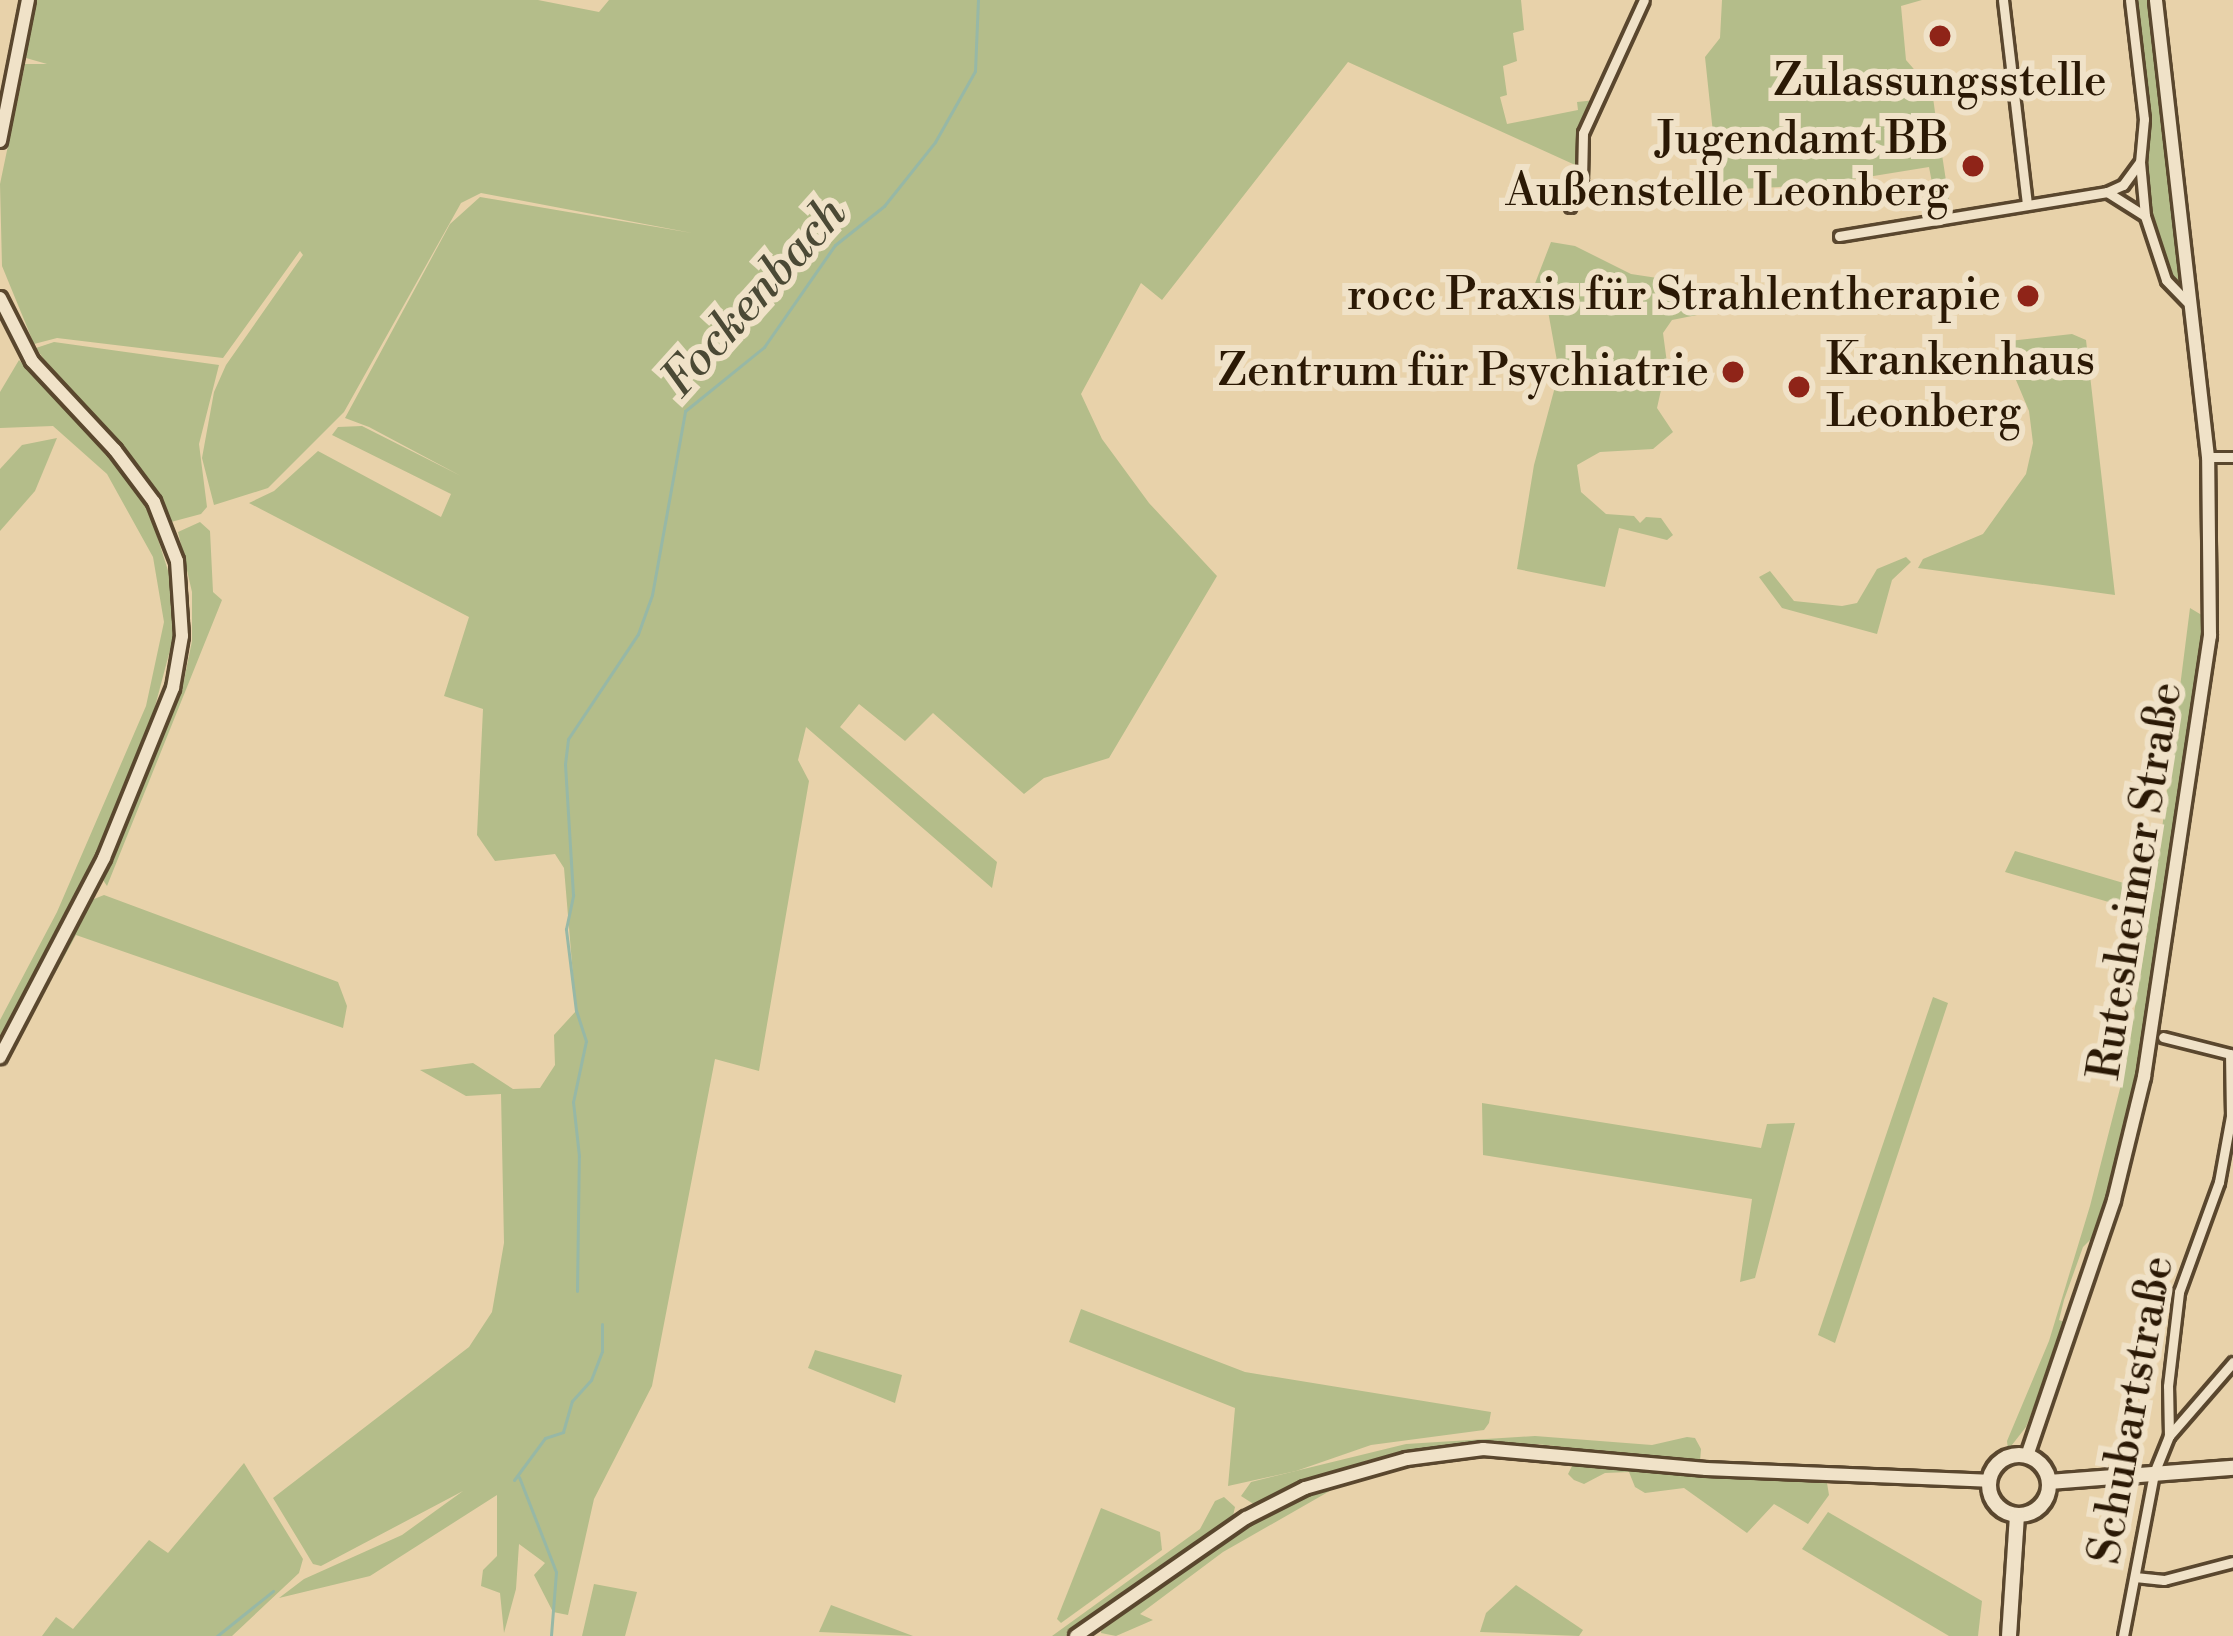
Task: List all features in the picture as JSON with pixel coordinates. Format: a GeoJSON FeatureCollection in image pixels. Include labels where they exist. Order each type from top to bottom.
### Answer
{"type":"FeatureCollection","features":[{"type":"Feature","properties":{"kind":"main road"},"geometry":{"type":"LineString","coordinates":[[2027,1456],[2044,1468],[2049,1482],[2038,1508],[2017,1515],[1996,1504],[1989,1481],[2002,1459],[2027,1456]]}},
{"type":"Feature","properties":{"kind":"main road"},"geometry":{"type":"LineString","coordinates":[[2049,1482],[2233,1468]]}},
{"type":"Feature","properties":{"kind":"main road"},"geometry":{"type":"LineString","coordinates":[[2009,1636],[2017,1515]]}},
{"type":"Feature","properties":{"kind":"street"},"geometry":{"type":"LineString","coordinates":[[0,141],[28,0]]}},
{"type":"Feature","properties":{"kind":"street"},"geometry":{"type":"LineString","coordinates":[[1570,207],[1582,182],[1589,117],[1644,0]]}},
{"type":"Feature","properties":{"kind":"street"},"geometry":{"type":"LineString","coordinates":[[2003,0],[2027,205]]}},
{"type":"Feature","properties":{"kind":"street","name":"Rutesheimer Straße"},"geometry":{"type":"LineString","coordinates":[[2130,0],[2144,119],[2140,162],[2145,216],[2166,280],[2175,296],[2187,302]]}},
{"type":"Feature","properties":{"kind":"street","name":"Rutesheimer Straße"},"geometry":{"type":"LineString","coordinates":[[2027,1456],[2114,1200],[2151,1035],[2210,636],[2208,457],[2156,0]]}},
{"type":"Feature","properties":{"kind":"street"},"geometry":{"type":"LineString","coordinates":[[1838,236],[2107,192],[2123,185],[2140,162]]}},
{"type":"Feature","properties":{"kind":"street"},"geometry":{"type":"LineString","coordinates":[[2107,192],[2145,216]]}},
{"type":"Feature","properties":{"kind":"street"},"geometry":{"type":"LineString","coordinates":[[0,298],[32,361],[116,450],[154,502],[177,561],[182,637],[172,688],[104,858],[0,1057]]}},
{"type":"Feature","properties":{"kind":"street"},"geometry":{"type":"LineString","coordinates":[[2208,457],[2233,458]]}},
{"type":"Feature","properties":{"kind":"street","name":"Schubartstraße"},"geometry":{"type":"LineString","coordinates":[[2123,1636],[2155,1473],[2169,1436],[2168,1386],[2179,1292],[2219,1182],[2232,1080],[2230,1054],[2163,1037]]}},
{"type":"Feature","properties":{"kind":"street"},"geometry":{"type":"LineString","coordinates":[[2169,1436],[2233,1362]]}},
{"type":"Feature","properties":{"kind":"street"},"geometry":{"type":"LineString","coordinates":[[1076,1636],[1246,1517],[1305,1488],[1407,1459],[1483,1449],[1706,1469],[1989,1481]]}},
{"type":"Feature","properties":{"kind":"street"},"geometry":{"type":"LineString","coordinates":[[2135,1577],[2164,1580],[2233,1562]]}},
{"type":"Feature","properties":{"kind":"green space"},"geometry":{"type":"Polygon","coordinates":[[[35,0],[538,0],[599,12],[609,0],[1521,0],[1524,30],[1513,33],[1517,61],[1503,66],[1507,95],[1500,97],[1507,124],[1578,110],[1577,102],[1596,100],[1583,133],[1584,169],[1348,62],[1162,300],[1141,283],[1081,394],[1102,439],[1149,503],[1217,576],[1109,758],[1044,778],[1024,794],[933,713],[905,741],[859,704],[840,727],[997,862],[992,888],[806,727],[798,760],[809,781],[759,1071],[715,1059],[652,1386],[594,1499],[568,1615],[553,1612],[534,1575],[545,1563],[519,1544],[516,1589],[504,1633],[500,1593],[481,1586],[483,1570],[497,1556],[497,1495],[370,1576],[279,1598],[304,1579],[402,1535],[463,1491],[321,1566],[313,1564],[273,1498],[469,1347],[492,1312],[504,1243],[501,1094],[466,1096],[420,1070],[473,1063],[513,1089],[540,1088],[555,1065],[554,1035],[576,1011],[564,868],[555,854],[495,861],[477,835],[483,709],[444,696],[469,617],[249,503],[274,491],[318,451],[441,517],[451,494],[332,435],[338,427],[362,426],[461,476],[369,427],[345,418],[450,224],[480,197],[692,233],[481,193],[461,203],[344,412],[268,488],[214,505],[202,458],[214,392],[226,365],[303,255],[300,251],[223,358],[57,338],[34,344],[2,266],[0,184],[25,64],[47,64],[26,58],[35,0]]]}},
{"type":"Feature","properties":{"kind":"green space"},"geometry":{"type":"Polygon","coordinates":[[[1722,0],[1922,0],[1901,6],[1906,60],[1932,90],[1937,127],[1920,130],[1912,153],[1941,148],[1950,207],[1937,209],[1929,167],[1818,185],[1719,190],[1705,57],[1720,38],[1722,0]]]}},
{"type":"Feature","properties":{"kind":"green space"},"geometry":{"type":"Polygon","coordinates":[[[2130,0],[2156,0],[2187,302],[2166,280],[2145,216],[2140,162],[2144,119],[2130,0]]]}},
{"type":"Feature","properties":{"kind":"green space"},"geometry":{"type":"Polygon","coordinates":[[[1551,242],[1575,246],[1631,274],[1697,284],[1702,307],[1697,315],[1672,320],[1663,333],[1667,363],[1657,408],[1673,432],[1653,449],[1600,452],[1577,465],[1581,492],[1606,514],[1634,516],[1640,523],[1646,517],[1661,518],[1673,535],[1667,540],[1619,528],[1605,587],[1517,569],[1534,465],[1559,372],[1548,311],[1529,299],[1551,242]]]}},
{"type":"Feature","properties":{"kind":"green space"},"geometry":{"type":"Polygon","coordinates":[[[2072,334],[2086,340],[2115,595],[1918,568],[1923,559],[1983,534],[2026,474],[2033,443],[2029,411],[2000,342],[2072,334]]]}},
{"type":"Feature","properties":{"kind":"green space"},"geometry":{"type":"Polygon","coordinates":[[[54,342],[219,365],[199,444],[207,507],[201,514],[171,522],[142,470],[59,381],[36,348],[54,342]]]}},
{"type":"Feature","properties":{"kind":"green space"},"geometry":{"type":"Polygon","coordinates":[[[19,360],[104,450],[149,511],[171,580],[174,635],[144,748],[98,852],[0,1044],[0,1020],[57,912],[146,706],[164,622],[153,557],[107,474],[53,426],[0,428],[0,392],[19,360]]]}},
{"type":"Feature","properties":{"kind":"green space"},"geometry":{"type":"Polygon","coordinates":[[[57,438],[35,491],[0,531],[0,469],[22,445],[57,438]]]}},
{"type":"Feature","properties":{"kind":"green space"},"geometry":{"type":"Polygon","coordinates":[[[200,522],[210,531],[213,592],[222,600],[107,886],[103,880],[184,680],[192,641],[192,592],[178,532],[200,522]]]}},
{"type":"Feature","properties":{"kind":"green space"},"geometry":{"type":"Polygon","coordinates":[[[1906,557],[1911,562],[1892,580],[1877,634],[1782,608],[1759,577],[1770,571],[1794,601],[1842,606],[1857,603],[1877,569],[1906,557]]]}},
{"type":"Feature","properties":{"kind":"green space"},"geometry":{"type":"Polygon","coordinates":[[[2190,608],[2205,617],[2198,686],[2129,1118],[2095,1235],[2083,1247],[2064,1300],[2059,1320],[2067,1323],[2026,1427],[2008,1450],[2007,1441],[2049,1341],[2090,1206],[2125,1069],[2150,914],[2005,872],[2015,851],[2154,892],[2190,608]]]}},
{"type":"Feature","properties":{"kind":"green space"},"geometry":{"type":"Polygon","coordinates":[[[104,895],[338,982],[347,1006],[343,1028],[76,935],[54,975],[89,901],[104,895]]]}},
{"type":"Feature","properties":{"kind":"green space"},"geometry":{"type":"Polygon","coordinates":[[[1933,997],[1948,1003],[1835,1343],[1818,1335],[1933,997]]]}},
{"type":"Feature","properties":{"kind":"green space"},"geometry":{"type":"Polygon","coordinates":[[[1482,1103],[1761,1148],[1767,1124],[1795,1123],[1755,1278],[1740,1282],[1752,1199],[1483,1155],[1482,1103]]]}},
{"type":"Feature","properties":{"kind":"green space"},"geometry":{"type":"Polygon","coordinates":[[[1081,1309],[1245,1372],[1491,1412],[1489,1423],[1484,1430],[1371,1445],[1296,1471],[1228,1486],[1235,1408],[1069,1342],[1081,1309]]]}},
{"type":"Feature","properties":{"kind":"green space"},"geometry":{"type":"Polygon","coordinates":[[[815,1350],[902,1375],[895,1403],[808,1368],[815,1350]]]}},
{"type":"Feature","properties":{"kind":"green space"},"geometry":{"type":"Polygon","coordinates":[[[1535,1436],[1652,1445],[1695,1438],[1701,1449],[1700,1462],[1536,1444],[1471,1444],[1368,1460],[1255,1505],[1241,1496],[1251,1482],[1406,1444],[1535,1436]]]}},
{"type":"Feature","properties":{"kind":"green space"},"geometry":{"type":"Polygon","coordinates":[[[1575,1460],[1704,1476],[1827,1483],[1829,1495],[1808,1524],[1774,1504],[1747,1533],[1684,1488],[1645,1493],[1635,1487],[1629,1472],[1605,1473],[1584,1484],[1574,1480],[1568,1474],[1575,1460]]]}},
{"type":"Feature","properties":{"kind":"green space"},"geometry":{"type":"Polygon","coordinates":[[[244,1463],[303,1559],[299,1573],[232,1636],[42,1636],[56,1617],[73,1629],[149,1540],[168,1553],[244,1463]]]}},
{"type":"Feature","properties":{"kind":"green space"},"geometry":{"type":"Polygon","coordinates":[[[1330,1486],[1335,1488],[1223,1552],[1140,1614],[1153,1620],[1116,1636],[1101,1633],[1102,1625],[1146,1592],[1255,1519],[1330,1486]]]}},
{"type":"Feature","properties":{"kind":"green space"},"geometry":{"type":"Polygon","coordinates":[[[1224,1497],[1235,1507],[1233,1516],[1066,1636],[1052,1636],[1200,1529],[1215,1501],[1224,1497]]]}},
{"type":"Feature","properties":{"kind":"green space"},"geometry":{"type":"Polygon","coordinates":[[[1101,1508],[1160,1532],[1162,1550],[1061,1623],[1057,1619],[1101,1508]]]}},
{"type":"Feature","properties":{"kind":"green space"},"geometry":{"type":"Polygon","coordinates":[[[1828,1512],[1982,1601],[1978,1636],[1949,1636],[1802,1549],[1828,1512]]]}},
{"type":"Feature","properties":{"kind":"green space"},"geometry":{"type":"Polygon","coordinates":[[[594,1584],[637,1592],[625,1636],[582,1636],[594,1584]]]}},
{"type":"Feature","properties":{"kind":"green space"},"geometry":{"type":"Polygon","coordinates":[[[1516,1585],[1583,1630],[1579,1636],[1480,1632],[1486,1613],[1516,1585]]]}},
{"type":"Feature","properties":{"kind":"green space"},"geometry":{"type":"Polygon","coordinates":[[[831,1605],[913,1636],[819,1632],[831,1605]]]}},
{"type":"Feature","properties":{"kind":"waterway","name":"Fockenbach"},"geometry":{"type":"LineString","coordinates":[[577,1291],[579,1156],[573,1102],[586,1041],[576,1011],[566,929],[573,895],[565,764],[568,739],[638,634],[652,595],[685,411],[764,347],[835,245],[884,206],[935,142],[975,71],[978,0]]}},
{"type":"Feature","properties":{"kind":"waterway","name":"Fockenbach"},"geometry":{"type":"LineString","coordinates":[[514,1480],[545,1438],[563,1432],[572,1401],[591,1380],[602,1351],[602,1324]]}},
{"type":"Feature","properties":{"kind":"waterway"},"geometry":{"type":"LineString","coordinates":[[519,1477],[556,1572],[551,1636]]}},
{"type":"Feature","properties":{"kind":"waterway","name":"Fockenbach"},"geometry":{"type":"LineString","coordinates":[[217,1636],[273,1591]]}},
{"type":"Feature","properties":{"kind":"place","name":"Zulassungsstelle"},"geometry":{"type":"Point","coordinates":[1940,36]}},
{"type":"Feature","properties":{"kind":"place","name":"Jugendamt BB Außenstelle Leonberg"},"geometry":{"type":"Point","coordinates":[1973,166]}},
{"type":"Feature","properties":{"kind":"place","name":"rocc Praxis für Strahlentherapie"},"geometry":{"type":"Point","coordinates":[2028,296]}},
{"type":"Feature","properties":{"kind":"place","name":"Zentrum für Psychiatrie"},"geometry":{"type":"Point","coordinates":[1733,372]}},
{"type":"Feature","properties":{"kind":"place","name":"Krankenhaus Leonberg"},"geometry":{"type":"Point","coordinates":[1799,387]}}]}
